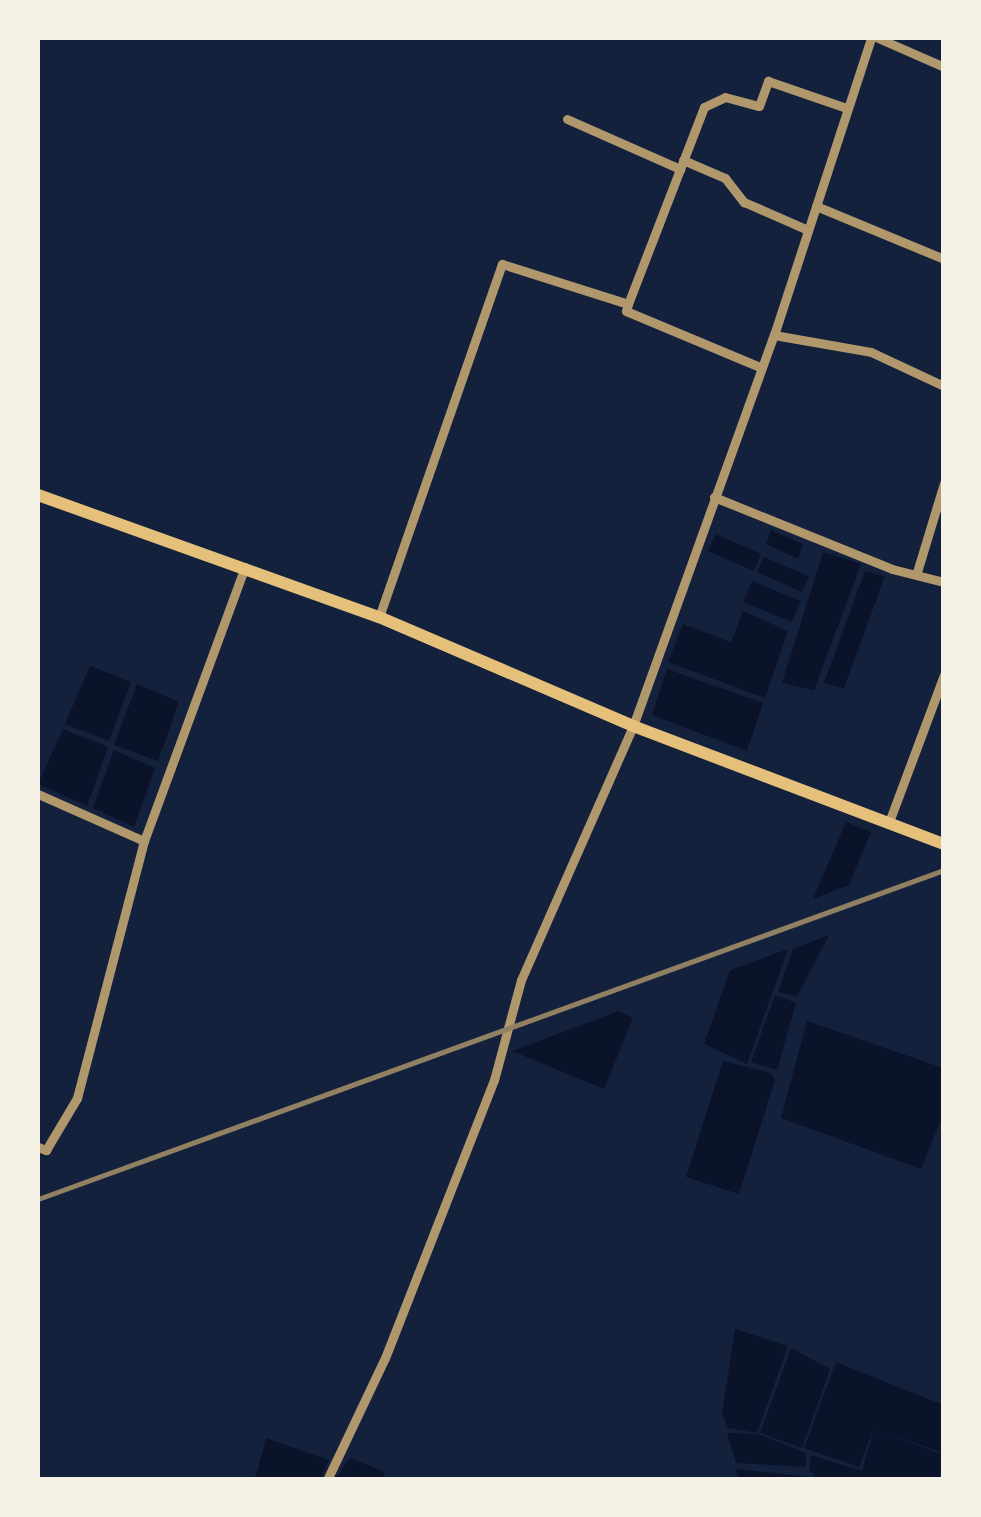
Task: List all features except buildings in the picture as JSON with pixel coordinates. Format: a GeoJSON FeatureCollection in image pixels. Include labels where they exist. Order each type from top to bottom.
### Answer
{"type":"FeatureCollection","features":[{"type":"Feature","properties":{"kind":"main road"},"geometry":{"type":"LineString","coordinates":[[38,496],[378,617],[633,726],[944,844]]}},
{"type":"Feature","properties":{"kind":"street"},"geometry":{"type":"LineString","coordinates":[[327,1480],[385,1358],[494,1080],[520,980],[633,726],[774,335],[847,108],[874,38],[944,67]]}},
{"type":"Feature","properties":{"kind":"street"},"geometry":{"type":"LineString","coordinates":[[762,368],[626,311],[628,304],[704,106],[725,96],[759,106],[768,81],[847,108]]}},
{"type":"Feature","properties":{"kind":"street"},"geometry":{"type":"LineString","coordinates":[[567,119],[725,178],[744,202],[808,230]]}},
{"type":"Feature","properties":{"kind":"street"},"geometry":{"type":"LineString","coordinates":[[816,206],[944,259]]}},
{"type":"Feature","properties":{"kind":"street"},"geometry":{"type":"LineString","coordinates":[[378,617],[502,264],[628,304]]}},
{"type":"Feature","properties":{"kind":"street"},"geometry":{"type":"LineString","coordinates":[[774,335],[870,352],[944,386]]}},
{"type":"Feature","properties":{"kind":"street"},"geometry":{"type":"LineString","coordinates":[[917,572],[944,482]]}},
{"type":"Feature","properties":{"kind":"street"},"geometry":{"type":"LineString","coordinates":[[714,497],[892,570],[917,572],[944,582]]}},
{"type":"Feature","properties":{"kind":"street"},"geometry":{"type":"LineString","coordinates":[[38,1147],[46,1150],[76,1098],[144,842],[245,567]]}},
{"type":"Feature","properties":{"kind":"street"},"geometry":{"type":"LineString","coordinates":[[889,822],[944,675]]}},
{"type":"Feature","properties":{"kind":"street"},"geometry":{"type":"LineString","coordinates":[[38,794],[144,842]]}},
{"type":"Feature","properties":{"kind":"water"},"geometry":{"type":"Polygon","coordinates":[[[771,530],[803,544],[798,559],[766,544],[771,530]]]}},
{"type":"Feature","properties":{"kind":"water"},"geometry":{"type":"Polygon","coordinates":[[[716,534],[761,554],[754,571],[708,551],[716,534]]]}},
{"type":"Feature","properties":{"kind":"water"},"geometry":{"type":"Polygon","coordinates":[[[823,552],[861,564],[814,690],[782,683],[823,552]]]}},
{"type":"Feature","properties":{"kind":"water"},"geometry":{"type":"Polygon","coordinates":[[[764,557],[809,576],[802,592],[757,572],[764,557]]]}},
{"type":"Feature","properties":{"kind":"water"},"geometry":{"type":"Polygon","coordinates":[[[865,571],[885,576],[844,688],[824,683],[865,571]]]}},
{"type":"Feature","properties":{"kind":"water"},"geometry":{"type":"Polygon","coordinates":[[[752,581],[801,601],[792,622],[743,602],[752,581]]]}},
{"type":"Feature","properties":{"kind":"water"},"geometry":{"type":"Polygon","coordinates":[[[743,611],[788,631],[765,698],[668,662],[683,624],[731,642],[743,611]]]}},
{"type":"Feature","properties":{"kind":"water"},"geometry":{"type":"Polygon","coordinates":[[[90,666],[131,682],[109,741],[65,724],[90,666]]]}},
{"type":"Feature","properties":{"kind":"water"},"geometry":{"type":"Polygon","coordinates":[[[667,669],[763,703],[747,751],[652,715],[667,669]]]}},
{"type":"Feature","properties":{"kind":"water"},"geometry":{"type":"Polygon","coordinates":[[[137,684],[179,702],[158,761],[114,745],[137,684]]]}},
{"type":"Feature","properties":{"kind":"water"},"geometry":{"type":"Polygon","coordinates":[[[63,729],[108,747],[87,806],[38,784],[63,729]]]}},
{"type":"Feature","properties":{"kind":"water"},"geometry":{"type":"Polygon","coordinates":[[[114,750],[155,768],[134,827],[93,808],[114,750]]]}},
{"type":"Feature","properties":{"kind":"water"},"geometry":{"type":"Polygon","coordinates":[[[846,822],[871,832],[849,885],[813,899],[846,822]]]}},
{"type":"Feature","properties":{"kind":"water"},"geometry":{"type":"Polygon","coordinates":[[[829,935],[797,997],[778,992],[793,949],[829,935]]]}},
{"type":"Feature","properties":{"kind":"water"},"geometry":{"type":"Polygon","coordinates":[[[788,949],[747,1064],[704,1044],[730,970],[788,949]]]}},
{"type":"Feature","properties":{"kind":"water"},"geometry":{"type":"Polygon","coordinates":[[[775,995],[796,1003],[777,1070],[751,1062],[775,995]]]}},
{"type":"Feature","properties":{"kind":"water"},"geometry":{"type":"Polygon","coordinates":[[[619,1011],[633,1018],[604,1089],[512,1051],[619,1011]]]}},
{"type":"Feature","properties":{"kind":"water"},"geometry":{"type":"Polygon","coordinates":[[[807,1021],[943,1068],[943,1114],[921,1169],[781,1118],[807,1021]]]}},
{"type":"Feature","properties":{"kind":"water"},"geometry":{"type":"Polygon","coordinates":[[[723,1061],[771,1073],[775,1080],[739,1194],[686,1177],[723,1061]]]}},
{"type":"Feature","properties":{"kind":"water"},"geometry":{"type":"Polygon","coordinates":[[[735,1329],[788,1346],[757,1433],[728,1428],[722,1414],[735,1329]]]}},
{"type":"Feature","properties":{"kind":"water"},"geometry":{"type":"Polygon","coordinates":[[[791,1348],[830,1369],[802,1448],[760,1433],[791,1348]]]}},
{"type":"Feature","properties":{"kind":"water"},"geometry":{"type":"Polygon","coordinates":[[[836,1362],[943,1405],[943,1453],[875,1429],[943,1455],[939,1479],[818,1479],[809,1470],[811,1455],[862,1471],[874,1428],[859,1467],[804,1448],[836,1362]]]}},
{"type":"Feature","properties":{"kind":"water"},"geometry":{"type":"Polygon","coordinates":[[[727,1433],[758,1434],[806,1453],[806,1467],[736,1463],[727,1433]]]}},
{"type":"Feature","properties":{"kind":"water"},"geometry":{"type":"Polygon","coordinates":[[[266,1438],[329,1460],[320,1479],[255,1479],[266,1438]]]}},
{"type":"Feature","properties":{"kind":"water"},"geometry":{"type":"Polygon","coordinates":[[[350,1458],[385,1472],[383,1479],[335,1479],[350,1458]]]}},
{"type":"Feature","properties":{"kind":"water"},"geometry":{"type":"Polygon","coordinates":[[[736,1469],[809,1477],[811,1479],[739,1479],[736,1469]]]}},
{"type":"Feature","properties":{"kind":"railway"},"geometry":{"type":"LineString","coordinates":[[38,1199],[944,870]]}}]}
